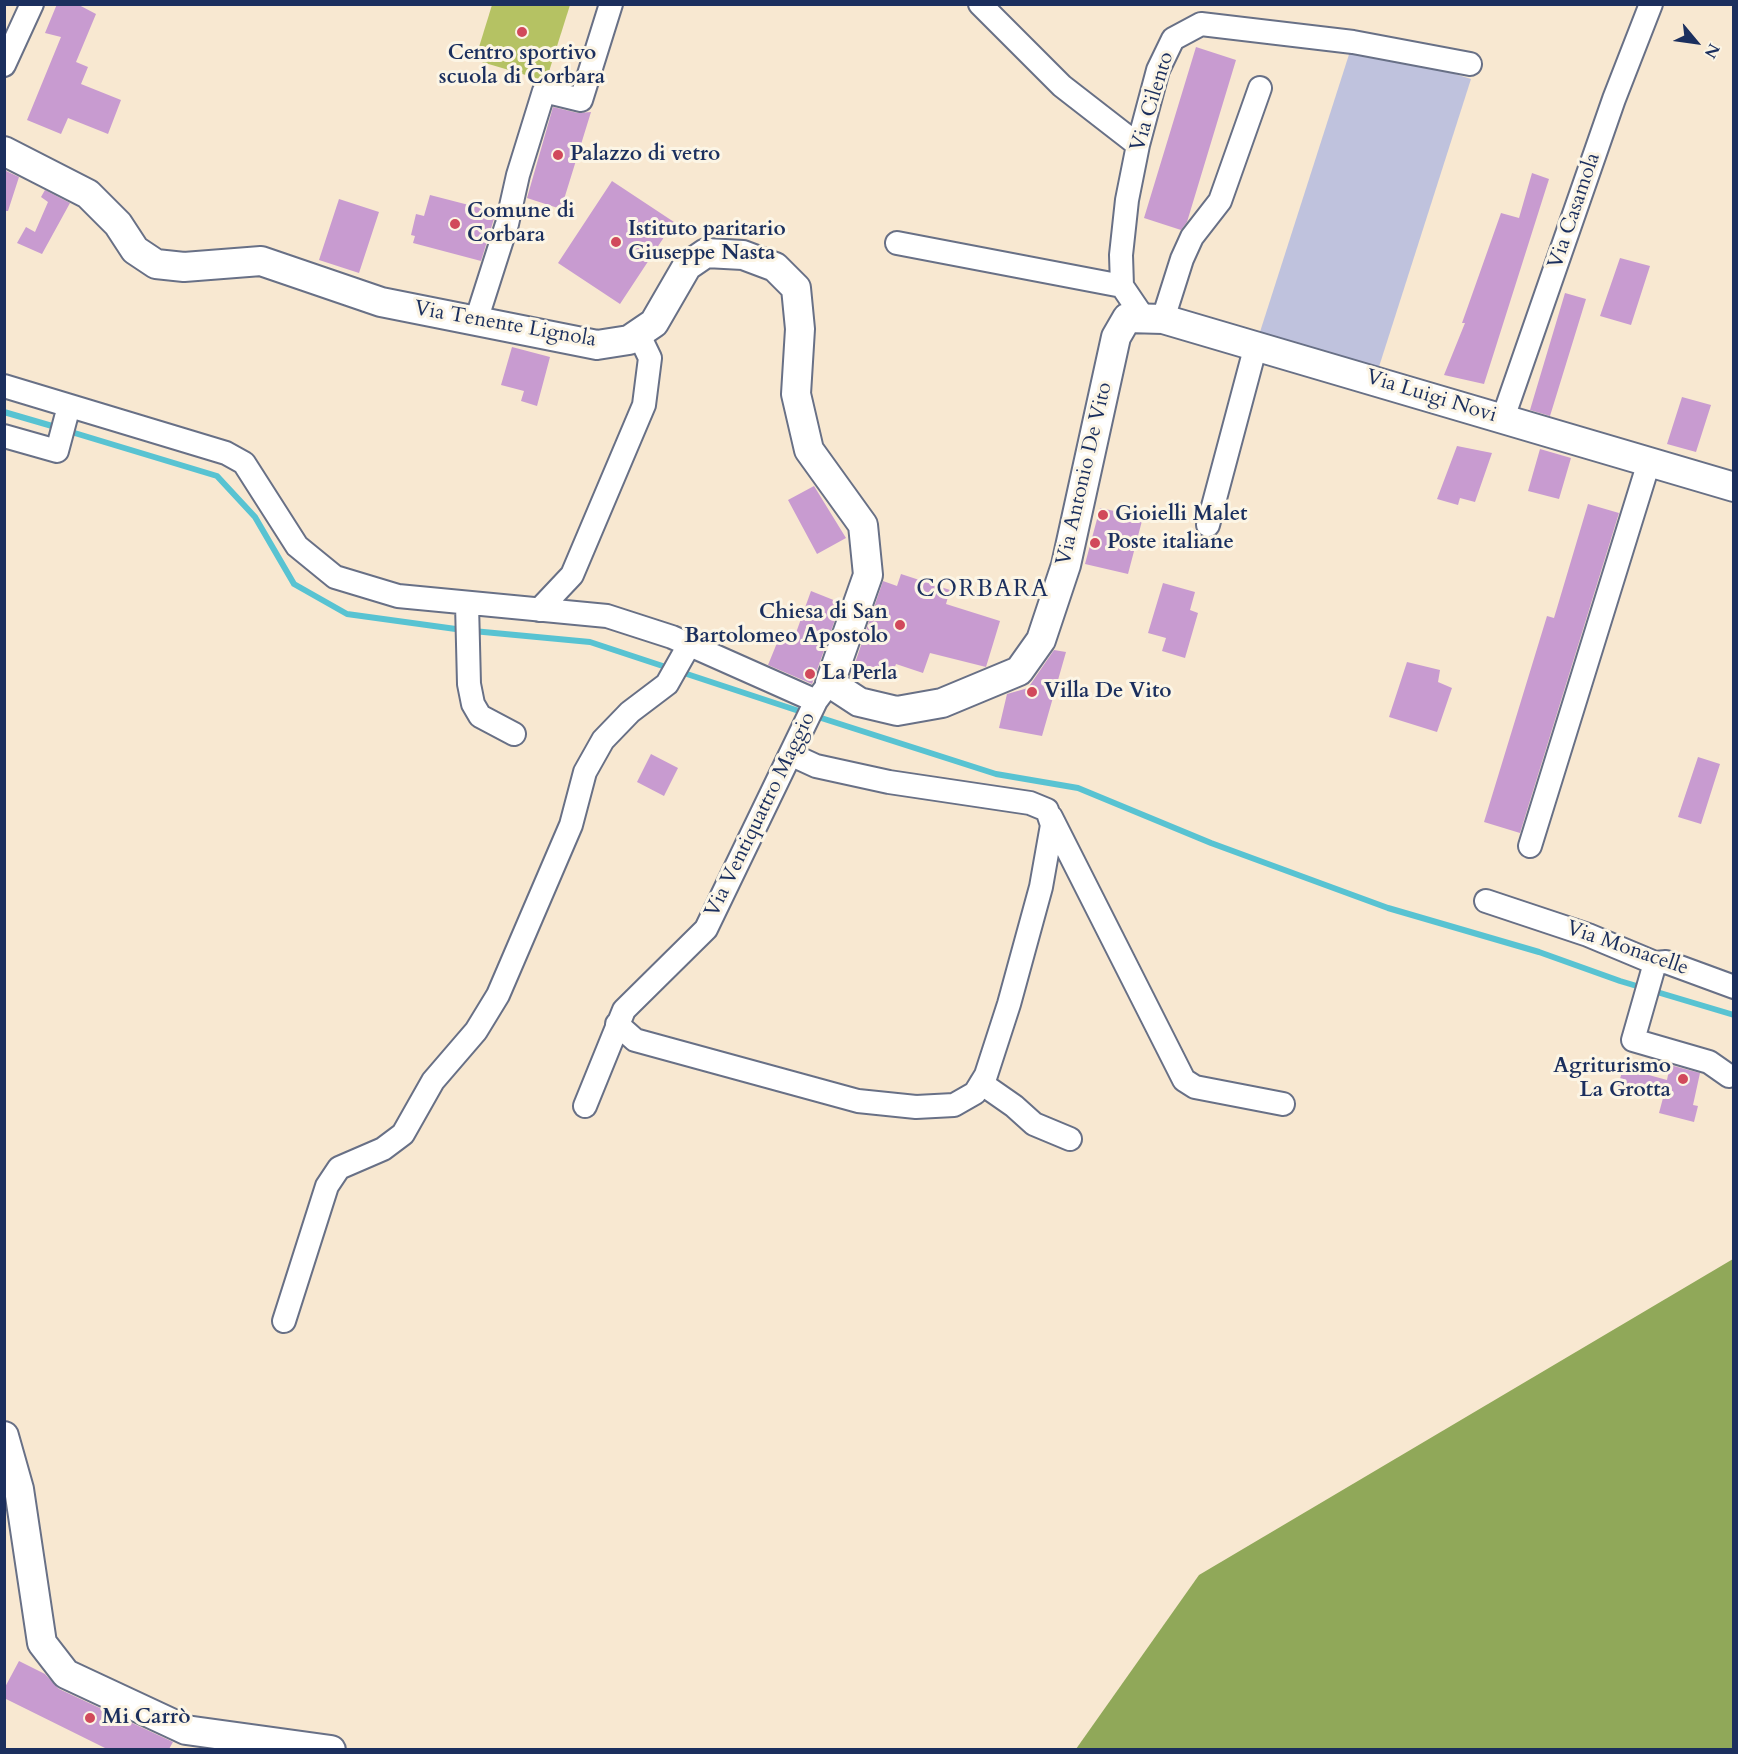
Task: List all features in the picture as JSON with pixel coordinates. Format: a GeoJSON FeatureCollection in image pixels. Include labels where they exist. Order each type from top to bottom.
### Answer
{"type":"FeatureCollection","features":[{"type":"Feature","properties":{"kind":"main road","name":"Via Tenente Lignola"},"geometry":{"type":"LineString","coordinates":[[4,151],[88,194],[118,224],[135,250],[156,264],[184,267],[261,261],[381,302],[597,345],[629,340],[654,323],[687,266],[706,253],[743,255],[775,267],[796,288],[800,329],[796,394],[809,450],[862,525],[868,575],[823,692]]}},
{"type":"Feature","properties":{"kind":"main road","name":"Via Luigi Novi"},"geometry":{"type":"LineString","coordinates":[[1144,318],[1256,345],[1734,487]]}},
{"type":"Feature","properties":{"kind":"main road","name":"Via Antonio De Vito"},"geometry":{"type":"LineString","coordinates":[[823,692],[897,711],[942,704],[1019,671],[1041,639],[1066,565],[1116,337],[1144,318]]}},
{"type":"Feature","properties":{"kind":"main road"},"geometry":{"type":"LineString","coordinates":[[4,1436],[19,1488],[42,1643],[66,1674],[186,1730],[331,1749]]}},
{"type":"Feature","properties":{"kind":"street"},"geometry":{"type":"LineString","coordinates":[[4,65],[32,4]]}},
{"type":"Feature","properties":{"kind":"street"},"geometry":{"type":"LineString","coordinates":[[476,321],[507,224],[518,175],[544,91],[580,100],[611,4]]}},
{"type":"Feature","properties":{"kind":"street"},"geometry":{"type":"LineString","coordinates":[[980,4],[1062,86],[1138,146]]}},
{"type":"Feature","properties":{"kind":"street","name":"Via Casamola"},"geometry":{"type":"LineString","coordinates":[[1503,418],[1614,99],[1651,4]]}},
{"type":"Feature","properties":{"kind":"street","name":"Via Cilento"},"geometry":{"type":"LineString","coordinates":[[1122,286],[1121,255],[1127,200],[1138,146],[1158,70],[1173,39],[1201,24],[1353,42],[1470,64]]}},
{"type":"Feature","properties":{"kind":"street"},"geometry":{"type":"LineString","coordinates":[[897,243],[1122,286],[1144,318],[1192,237],[1220,201],[1260,88]]}},
{"type":"Feature","properties":{"kind":"street"},"geometry":{"type":"LineString","coordinates":[[539,610],[572,575],[644,405],[650,358],[638,333]]}},
{"type":"Feature","properties":{"kind":"street"},"geometry":{"type":"LineString","coordinates":[[1208,525],[1256,345]]}},
{"type":"Feature","properties":{"kind":"street"},"geometry":{"type":"LineString","coordinates":[[4,386],[226,453],[243,464],[297,546],[335,577],[398,596],[467,621],[539,610],[607,616],[823,692]]}},
{"type":"Feature","properties":{"kind":"street"},"geometry":{"type":"LineString","coordinates":[[4,436],[57,451],[69,406]]}},
{"type":"Feature","properties":{"kind":"street"},"geometry":{"type":"LineString","coordinates":[[1530,846],[1649,462]]}},
{"type":"Feature","properties":{"kind":"street"},"geometry":{"type":"LineString","coordinates":[[467,621],[473,704],[480,716],[514,734]]}},
{"type":"Feature","properties":{"kind":"street"},"geometry":{"type":"LineString","coordinates":[[284,1321],[327,1186],[339,1167],[384,1149],[403,1134],[433,1081],[476,1031],[498,995],[571,825],[585,772],[603,740],[630,712],[668,684],[689,645]]}},
{"type":"Feature","properties":{"kind":"street","name":"Via Ventiquattro Maggio"},"geometry":{"type":"LineString","coordinates":[[585,1106],[624,1010],[706,929],[823,692]]}},
{"type":"Feature","properties":{"kind":"street"},"geometry":{"type":"LineString","coordinates":[[792,755],[816,766],[889,782],[1030,803],[1050,818],[1184,1080],[1195,1087],[1283,1104]]}},
{"type":"Feature","properties":{"kind":"street"},"geometry":{"type":"LineString","coordinates":[[618,1024],[635,1040],[858,1101],[916,1107],[954,1105],[975,1094],[981,1083],[1009,1004],[1041,887],[1050,818]]}},
{"type":"Feature","properties":{"kind":"street","name":"Via Monacelle"},"geometry":{"type":"LineString","coordinates":[[1486,901],[1588,935],[1655,963],[1666,962],[1734,987]]}},
{"type":"Feature","properties":{"kind":"street"},"geometry":{"type":"LineString","coordinates":[[1655,963],[1633,1040],[1709,1062],[1729,1076]]}},
{"type":"Feature","properties":{"kind":"street"},"geometry":{"type":"LineString","coordinates":[[981,1083],[1014,1106],[1034,1124],[1070,1138]]}},
{"type":"Feature","properties":{"kind":"shaded area"},"geometry":{"type":"Polygon","coordinates":[[[1353,42],[1471,79],[1377,373],[1259,335],[1353,42]]]}},
{"type":"Feature","properties":{"kind":"green space","name":"Centro sportivo scuola di Corbara"},"geometry":{"type":"Polygon","coordinates":[[[492,5],[570,5],[546,81],[475,60],[492,5]]]}},
{"type":"Feature","properties":{"kind":"green space"},"geometry":{"type":"Polygon","coordinates":[[[1733,1259],[1733,1749],[1076,1749],[1199,1575],[1733,1259]]]}},
{"type":"Feature","properties":{"kind":"building"},"geometry":{"type":"Polygon","coordinates":[[[57,4],[77,4],[96,14],[76,62],[88,67],[81,84],[121,100],[108,134],[68,118],[61,134],[27,120],[61,37],[45,33],[57,4]]]}},
{"type":"Feature","properties":{"kind":"building"},"geometry":{"type":"Polygon","coordinates":[[[1196,47],[1236,60],[1187,222],[1181,230],[1144,218],[1196,47]]]}},
{"type":"Feature","properties":{"kind":"building","name":"Palazzo di vetro"},"geometry":{"type":"Polygon","coordinates":[[[553,107],[578,113],[591,112],[561,209],[527,198],[553,107]]]}},
{"type":"Feature","properties":{"kind":"building"},"geometry":{"type":"Polygon","coordinates":[[[4,170],[19,177],[8,211],[4,211],[4,170]]]}},
{"type":"Feature","properties":{"kind":"building"},"geometry":{"type":"Polygon","coordinates":[[[1532,173],[1549,179],[1484,384],[1444,375],[1465,323],[1462,323],[1501,213],[1519,218],[1532,173]]]}},
{"type":"Feature","properties":{"kind":"building","name":"Istituto paritario Giuseppe Nasta"},"geometry":{"type":"Polygon","coordinates":[[[612,181],[674,222],[620,304],[558,263],[612,181]]]}},
{"type":"Feature","properties":{"kind":"building"},"geometry":{"type":"Polygon","coordinates":[[[45,190],[70,203],[42,254],[17,243],[26,227],[35,232],[48,202],[41,197],[45,190]]]}},
{"type":"Feature","properties":{"kind":"building","name":"Comune di Corbara"},"geometry":{"type":"Polygon","coordinates":[[[430,195],[496,212],[481,261],[413,243],[415,236],[411,235],[416,214],[424,216],[430,195]]]}},
{"type":"Feature","properties":{"kind":"building"},"geometry":{"type":"Polygon","coordinates":[[[339,199],[379,212],[359,273],[319,260],[339,199]]]}},
{"type":"Feature","properties":{"kind":"building"},"geometry":{"type":"Polygon","coordinates":[[[1620,258],[1650,266],[1631,325],[1600,316],[1620,258]]]}},
{"type":"Feature","properties":{"kind":"building"},"geometry":{"type":"Polygon","coordinates":[[[1565,293],[1586,299],[1550,416],[1530,410],[1565,293]]]}},
{"type":"Feature","properties":{"kind":"building"},"geometry":{"type":"Polygon","coordinates":[[[512,347],[550,357],[537,406],[521,401],[524,391],[501,385],[512,347]]]}},
{"type":"Feature","properties":{"kind":"building"},"geometry":{"type":"Polygon","coordinates":[[[1682,397],[1711,405],[1696,452],[1667,444],[1682,397]]]}},
{"type":"Feature","properties":{"kind":"building"},"geometry":{"type":"Polygon","coordinates":[[[1457,446],[1492,453],[1475,502],[1460,498],[1458,505],[1437,499],[1457,446]]]}},
{"type":"Feature","properties":{"kind":"building"},"geometry":{"type":"Polygon","coordinates":[[[1540,449],[1571,458],[1559,499],[1528,491],[1540,449]]]}},
{"type":"Feature","properties":{"kind":"building"},"geometry":{"type":"Polygon","coordinates":[[[814,486],[846,538],[817,554],[788,500],[814,486]]]}},
{"type":"Feature","properties":{"kind":"building"},"geometry":{"type":"Polygon","coordinates":[[[1588,504],[1619,513],[1520,833],[1484,822],[1547,616],[1554,618],[1588,504]]]}},
{"type":"Feature","properties":{"kind":"building"},"geometry":{"type":"Polygon","coordinates":[[[1100,508],[1143,517],[1128,574],[1085,564],[1100,508]]]}},
{"type":"Feature","properties":{"kind":"building","name":"Chiesa di San Bartolomeo Apostolo"},"geometry":{"type":"Polygon","coordinates":[[[901,574],[950,590],[946,604],[1000,621],[986,667],[930,653],[923,673],[896,664],[892,675],[855,663],[883,581],[897,586],[901,574]]]}},
{"type":"Feature","properties":{"kind":"building"},"geometry":{"type":"Polygon","coordinates":[[[1163,583],[1195,592],[1190,610],[1198,613],[1185,658],[1162,651],[1166,638],[1148,633],[1163,583]]]}},
{"type":"Feature","properties":{"kind":"building"},"geometry":{"type":"Polygon","coordinates":[[[811,591],[841,603],[812,684],[768,665],[779,638],[792,644],[811,591]]]}},
{"type":"Feature","properties":{"kind":"building","name":"Villa De Vito"},"geometry":{"type":"Polygon","coordinates":[[[1054,650],[1066,652],[1042,736],[999,728],[1007,694],[1028,688],[1054,650]]]}},
{"type":"Feature","properties":{"kind":"building"},"geometry":{"type":"Polygon","coordinates":[[[1407,662],[1440,670],[1438,682],[1452,688],[1437,732],[1389,717],[1407,662]]]}},
{"type":"Feature","properties":{"kind":"building"},"geometry":{"type":"Polygon","coordinates":[[[651,754],[678,768],[664,796],[637,782],[651,754]]]}},
{"type":"Feature","properties":{"kind":"building"},"geometry":{"type":"Polygon","coordinates":[[[1698,757],[1720,764],[1701,824],[1678,817],[1698,757]]]}},
{"type":"Feature","properties":{"kind":"building"},"geometry":{"type":"Polygon","coordinates":[[[1670,1065],[1700,1073],[1693,1105],[1698,1106],[1694,1122],[1659,1113],[1663,1098],[1618,1086],[1623,1068],[1667,1080],[1670,1065]]]}},
{"type":"Feature","properties":{"kind":"building","name":"Mi Carrò"},"geometry":{"type":"Polygon","coordinates":[[[19,1661],[45,1674],[59,1689],[173,1742],[169,1749],[107,1749],[4,1698],[4,1689],[19,1661]]]}},
{"type":"Feature","properties":{"kind":"waterway"},"geometry":{"type":"LineString","coordinates":[[4,412],[59,428]]}},
{"type":"Feature","properties":{"kind":"waterway"},"geometry":{"type":"LineString","coordinates":[[68,431],[217,476],[255,517],[294,584],[347,614],[463,630]]}},
{"type":"Feature","properties":{"kind":"waterway"},"geometry":{"type":"LineString","coordinates":[[473,631],[590,642],[805,713]]}},
{"type":"Feature","properties":{"kind":"waterway"},"geometry":{"type":"LineString","coordinates":[[815,716],[996,774],[1078,788],[1211,843],[1388,908],[1539,952],[1620,981],[1734,1015]]}},
{"type":"Feature","properties":{"kind":"place","name":"Centro sportivo scuola di Corbara"},"geometry":{"type":"Point","coordinates":[522,32]}},
{"type":"Feature","properties":{"kind":"place","name":"Palazzo di vetro"},"geometry":{"type":"Point","coordinates":[558,155]}},
{"type":"Feature","properties":{"kind":"place","name":"Comune di Corbara"},"geometry":{"type":"Point","coordinates":[455,224]}},
{"type":"Feature","properties":{"kind":"place","name":"Istituto paritario Giuseppe Nasta"},"geometry":{"type":"Point","coordinates":[616,242]}},
{"type":"Feature","properties":{"kind":"place","name":"Gioielli Malet"},"geometry":{"type":"Point","coordinates":[1103,515]}},
{"type":"Feature","properties":{"kind":"place","name":"Poste italiane"},"geometry":{"type":"Point","coordinates":[1095,543]}},
{"type":"Feature","properties":{"kind":"place","name":"Chiesa di San Bartolomeo Apostolo"},"geometry":{"type":"Point","coordinates":[900,625]}},
{"type":"Feature","properties":{"kind":"place","name":"La Perla"},"geometry":{"type":"Point","coordinates":[810,674]}},
{"type":"Feature","properties":{"kind":"place","name":"Villa De Vito"},"geometry":{"type":"Point","coordinates":[1032,692]}},
{"type":"Feature","properties":{"kind":"place","name":"Agriturismo La Grotta"},"geometry":{"type":"Point","coordinates":[1683,1079]}},
{"type":"Feature","properties":{"kind":"place","name":"Mi Carrò"},"geometry":{"type":"Point","coordinates":[90,1718]}},
{"type":"Feature","properties":{"kind":"district","name":"CORBARA"},"geometry":{"type":"Point","coordinates":[983,590]}}]}
